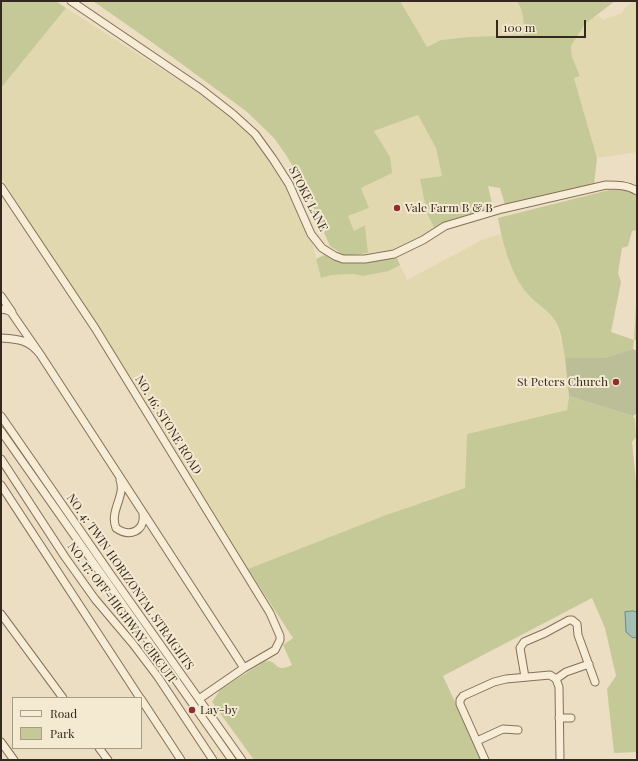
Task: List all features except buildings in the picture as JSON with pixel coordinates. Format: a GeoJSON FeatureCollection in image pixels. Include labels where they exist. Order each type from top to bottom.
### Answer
{"type":"FeatureCollection","features":[{"type":"Feature","properties":{"kind":"street","name":"STOKE LANE"},"geometry":{"type":"LineString","coordinates":[[71,1],[201,89],[233,114],[254,134],[274,158],[289,184],[311,234],[322,248],[335,256],[365,259],[394,254],[423,240],[445,226],[502,209],[606,185],[620,185],[637,191]]}},
{"type":"Feature","properties":{"kind":"street","name":"NO. 16: STONE ROAD"},"geometry":{"type":"LineString","coordinates":[[1,187],[95,328],[270,613],[279,632],[280,640],[278,645],[275,650],[244,668]]}},
{"type":"Feature","properties":{"kind":"street"},"geometry":{"type":"LineString","coordinates":[[1,296],[244,668],[199,699]]}},
{"type":"Feature","properties":{"kind":"street"},"geometry":{"type":"LineString","coordinates":[[1,309],[8,310],[15,318]]}},
{"type":"Feature","properties":{"kind":"street"},"geometry":{"type":"LineString","coordinates":[[1,338],[22,340],[34,347],[40,354]]}},
{"type":"Feature","properties":{"kind":"street","name":"NO. 4: TWIN HORIZONTAL STRAIGHTS"},"geometry":{"type":"LineString","coordinates":[[1,416],[242,760]]}},
{"type":"Feature","properties":{"kind":"street","name":"NO. 4: TWIN HORIZONTAL STRAIGHTS"},"geometry":{"type":"LineString","coordinates":[[1,431],[232,760]]}},
{"type":"Feature","properties":{"kind":"street","name":"NO. 17: OFF-HIGHWAY CIRCUIT"},"geometry":{"type":"LineString","coordinates":[[1,459],[65,557],[95,599],[133,644],[154,672],[213,760]]}},
{"type":"Feature","properties":{"kind":"street"},"geometry":{"type":"LineString","coordinates":[[112,465],[122,485],[121,494],[114,516],[116,528],[125,532],[134,532],[138,530],[143,524],[143,513]]}},
{"type":"Feature","properties":{"kind":"street"},"geometry":{"type":"LineString","coordinates":[[1,485],[140,697]]}},
{"type":"Feature","properties":{"kind":"street"},"geometry":{"type":"LineString","coordinates":[[1,614],[61,697]]}},
{"type":"Feature","properties":{"kind":"street"},"geometry":{"type":"LineString","coordinates":[[525,677],[520,648],[521,645],[524,642],[569,620],[572,620],[576,624],[578,635],[595,682]]}},
{"type":"Feature","properties":{"kind":"street"},"geometry":{"type":"LineString","coordinates":[[556,679],[566,672],[589,664]]}},
{"type":"Feature","properties":{"kind":"street"},"geometry":{"type":"LineString","coordinates":[[485,760],[460,704],[460,700],[463,696],[494,682],[506,679],[550,675],[556,679],[558,687],[560,760]]}},
{"type":"Feature","properties":{"kind":"street"},"geometry":{"type":"LineString","coordinates":[[142,700],[181,760]]}},
{"type":"Feature","properties":{"kind":"street"},"geometry":{"type":"LineString","coordinates":[[559,718],[571,718]]}},
{"type":"Feature","properties":{"kind":"street"},"geometry":{"type":"LineString","coordinates":[[477,741],[503,729],[518,730]]}},
{"type":"Feature","properties":{"kind":"street"},"geometry":{"type":"LineString","coordinates":[[1,742],[14,760]]}},
{"type":"Feature","properties":{"kind":"street"},"geometry":{"type":"LineString","coordinates":[[100,749],[108,760]]}},
{"type":"Feature","properties":{"kind":"shaded area"},"geometry":{"type":"Polygon","coordinates":[[[400,1],[517,1],[521,7],[524,19],[525,35],[468,37],[441,40],[426,47],[400,1]]]}},
{"type":"Feature","properties":{"kind":"shaded area"},"geometry":{"type":"Polygon","coordinates":[[[634,1],[637,1],[637,152],[597,158],[574,78],[580,76],[572,57],[571,46],[579,31],[590,20],[598,15],[603,20],[622,13],[624,9],[634,1]]]}},
{"type":"Feature","properties":{"kind":"shaded area"},"geometry":{"type":"Polygon","coordinates":[[[66,8],[194,90],[227,114],[248,133],[267,154],[284,181],[312,242],[321,278],[332,275],[354,274],[363,276],[389,271],[400,265],[407,280],[484,239],[501,234],[525,291],[551,315],[557,323],[565,358],[569,396],[567,410],[467,434],[465,488],[386,515],[248,569],[142,395],[94,320],[49,255],[1,176],[1,88],[66,8]]]}},
{"type":"Feature","properties":{"kind":"shaded area"},"geometry":{"type":"Polygon","coordinates":[[[418,115],[436,148],[442,176],[421,179],[427,213],[434,228],[417,240],[394,250],[368,253],[365,225],[354,231],[347,216],[369,208],[361,188],[390,157],[374,131],[418,115]]]}},
{"type":"Feature","properties":{"kind":"green space"},"geometry":{"type":"Polygon","coordinates":[[[1,1],[56,1],[66,8],[1,88],[1,1]]]}},
{"type":"Feature","properties":{"kind":"green space"},"geometry":{"type":"Polygon","coordinates":[[[93,1],[400,1],[427,47],[441,40],[468,37],[524,35],[524,21],[517,1],[615,1],[585,24],[571,46],[572,57],[580,76],[574,78],[597,158],[594,185],[505,205],[500,188],[488,186],[493,208],[490,211],[434,228],[427,213],[420,179],[442,176],[436,148],[418,115],[374,131],[390,157],[392,173],[361,188],[369,208],[348,216],[354,231],[365,225],[368,253],[345,256],[330,246],[297,173],[274,138],[246,111],[93,1]]]}},
{"type":"Feature","properties":{"kind":"green space"},"geometry":{"type":"Polygon","coordinates":[[[613,189],[622,190],[637,195],[637,230],[632,231],[628,246],[622,248],[618,273],[621,282],[611,332],[634,340],[633,349],[603,358],[565,358],[558,325],[550,314],[526,292],[516,276],[505,247],[498,218],[613,189]]]}},
{"type":"Feature","properties":{"kind":"green space"},"geometry":{"type":"Polygon","coordinates":[[[324,255],[345,262],[368,262],[396,256],[400,265],[389,271],[363,276],[354,274],[332,275],[321,278],[316,259],[324,255]]]}},
{"type":"Feature","properties":{"kind":"green space"},"geometry":{"type":"Polygon","coordinates":[[[637,290],[637,340],[634,340],[637,290]]]}},
{"type":"Feature","properties":{"kind":"green space"},"geometry":{"type":"Polygon","coordinates":[[[633,349],[637,351],[637,413],[633,416],[569,396],[565,358],[603,358],[633,349]]]}},
{"type":"Feature","properties":{"kind":"green space"},"geometry":{"type":"Polygon","coordinates":[[[569,396],[633,416],[635,419],[636,437],[632,442],[637,492],[637,752],[614,753],[607,689],[616,676],[605,628],[592,598],[443,676],[482,760],[254,760],[212,702],[220,690],[265,661],[273,662],[282,668],[292,665],[283,645],[293,638],[248,569],[386,515],[465,488],[467,434],[567,410],[569,396]]]}},
{"type":"Feature","properties":{"kind":"water"},"geometry":{"type":"Polygon","coordinates":[[[625,612],[637,612],[637,637],[633,638],[626,632],[625,612]]]}},
{"type":"Feature","properties":{"kind":"place","name":"Vale Farm B & B"},"geometry":{"type":"Point","coordinates":[397,208]}},
{"type":"Feature","properties":{"kind":"place","name":"St Peters Church"},"geometry":{"type":"Point","coordinates":[616,382]}},
{"type":"Feature","properties":{"kind":"place","name":"Lay-by"},"geometry":{"type":"Point","coordinates":[192,710]}}]}
